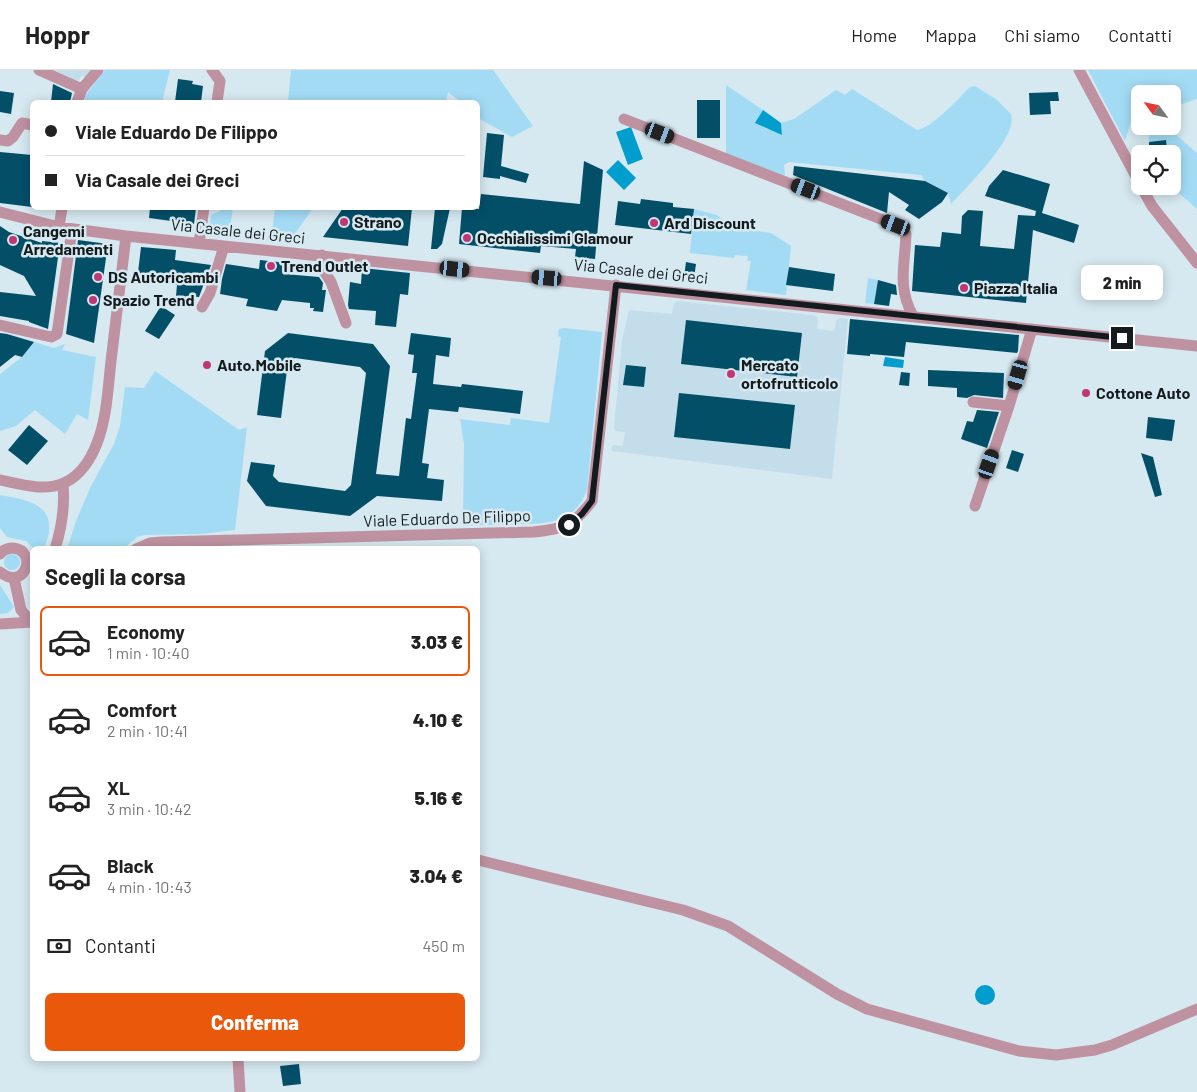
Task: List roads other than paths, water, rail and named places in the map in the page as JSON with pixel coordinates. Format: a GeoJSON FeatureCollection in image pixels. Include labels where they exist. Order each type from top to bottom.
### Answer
{"type":"FeatureCollection","features":[{"type":"Feature","properties":{"kind":"street"},"geometry":{"type":"LineString","coordinates":[[38,70],[82,89]]}},
{"type":"Feature","properties":{"kind":"street"},"geometry":{"type":"LineString","coordinates":[[78,100],[82,89],[98,70]]}},
{"type":"Feature","properties":{"kind":"street"},"geometry":{"type":"LineString","coordinates":[[212,70],[220,81],[217,100]]}},
{"type":"Feature","properties":{"kind":"street"},"geometry":{"type":"LineString","coordinates":[[1079,70],[1131,166]]}},
{"type":"Feature","properties":{"kind":"street"},"geometry":{"type":"LineString","coordinates":[[624,119],[896,225],[906,234],[903,262],[904,293],[907,305],[913,316]]}},
{"type":"Feature","properties":{"kind":"street"},"geometry":{"type":"LineString","coordinates":[[0,140],[8,141],[22,124],[30,125]]}},
{"type":"Feature","properties":{"kind":"street"},"geometry":{"type":"LineString","coordinates":[[1146,195],[1152,206],[1197,263]]}},
{"type":"Feature","properties":{"kind":"street"},"geometry":{"type":"LineString","coordinates":[[59,227],[62,210]]}},
{"type":"Feature","properties":{"kind":"street"},"geometry":{"type":"LineString","coordinates":[[199,243],[204,210]]}},
{"type":"Feature","properties":{"kind":"street","name":"Via Casale dei Greci"},"geometry":{"type":"LineString","coordinates":[[0,212],[59,227],[126,236],[1197,346]]}},
{"type":"Feature","properties":{"kind":"street"},"geometry":{"type":"LineString","coordinates":[[0,325],[51,337],[57,334],[72,229]]}},
{"type":"Feature","properties":{"kind":"street"},"geometry":{"type":"LineString","coordinates":[[0,480],[35,487],[63,484],[76,476],[85,466],[97,443],[106,404],[126,236]]}},
{"type":"Feature","properties":{"kind":"street"},"geometry":{"type":"LineString","coordinates":[[202,307],[210,293],[224,246]]}},
{"type":"Feature","properties":{"kind":"street"},"geometry":{"type":"LineString","coordinates":[[322,256],[324,271],[331,282],[346,323]]}},
{"type":"Feature","properties":{"kind":"street","name":"Viale Eduardo De Filippo"},"geometry":{"type":"LineString","coordinates":[[143,546],[162,542],[533,532],[553,530],[569,525],[582,514],[592,501],[616,285]]}},
{"type":"Feature","properties":{"kind":"street"},"geometry":{"type":"LineString","coordinates":[[975,506],[1009,406],[1032,329]]}},
{"type":"Feature","properties":{"kind":"street"},"geometry":{"type":"LineString","coordinates":[[973,402],[1009,406]]}},
{"type":"Feature","properties":{"kind":"street"},"geometry":{"type":"LineString","coordinates":[[56,546],[63,516],[63,484]]}},
{"type":"Feature","properties":{"kind":"street"},"geometry":{"type":"LineString","coordinates":[[0,572],[6,577],[14,578],[21,575],[26,569],[27,561],[24,553],[18,548],[1,550]]}},
{"type":"Feature","properties":{"kind":"street"},"geometry":{"type":"LineString","coordinates":[[14,578],[20,610],[30,620]]}},
{"type":"Feature","properties":{"kind":"street"},"geometry":{"type":"LineString","coordinates":[[0,624],[30,622]]}},
{"type":"Feature","properties":{"kind":"street"},"geometry":{"type":"LineString","coordinates":[[480,860],[683,910],[706,918],[728,926],[836,994],[867,1009],[1019,1051],[1056,1055],[1095,1050],[1112,1045],[1197,1009]]}},
{"type":"Feature","properties":{"kind":"street"},"geometry":{"type":"LineString","coordinates":[[238,1061],[240,1092]]}},
{"type":"Feature","properties":{"kind":"water"},"geometry":{"type":"Polygon","coordinates":[[[763,110],[781,123],[782,135],[755,123],[763,110]]]}},
{"type":"Feature","properties":{"kind":"water"},"geometry":{"type":"Polygon","coordinates":[[[631,127],[643,159],[628,165],[616,132],[631,127]]]}},
{"type":"Feature","properties":{"kind":"water"},"geometry":{"type":"Polygon","coordinates":[[[618,160],[636,178],[624,190],[606,172],[618,160]]]}},
{"type":"Feature","properties":{"kind":"water"},"geometry":{"type":"Polygon","coordinates":[[[885,357],[904,360],[903,368],[883,366],[885,357]]]}},
{"type":"Feature","properties":{"kind":"water"},"geometry":{"type":"Polygon","coordinates":[[[985,985],[992,988],[995,995],[992,1002],[985,1005],[978,1002],[975,995],[978,988],[985,985]]]}},
{"type":"Feature","properties":{"kind":"place","name":"Strano"},"geometry":{"type":"Point","coordinates":[344,222]}},
{"type":"Feature","properties":{"kind":"place","name":"Ard Discount"},"geometry":{"type":"Point","coordinates":[654,223]}},
{"type":"Feature","properties":{"kind":"place","name":"Occhialissimi Glamour"},"geometry":{"type":"Point","coordinates":[467,238]}},
{"type":"Feature","properties":{"kind":"place","name":"Cangemi Arredamenti"},"geometry":{"type":"Point","coordinates":[13,240]}},
{"type":"Feature","properties":{"kind":"place","name":"Trend Outlet"},"geometry":{"type":"Point","coordinates":[271,266]}},
{"type":"Feature","properties":{"kind":"place","name":"DS Autoricambi"},"geometry":{"type":"Point","coordinates":[98,277]}},
{"type":"Feature","properties":{"kind":"place","name":"Piazza Italia"},"geometry":{"type":"Point","coordinates":[964,288]}},
{"type":"Feature","properties":{"kind":"place","name":"Spazio Trend"},"geometry":{"type":"Point","coordinates":[93,300]}},
{"type":"Feature","properties":{"kind":"place","name":"Auto.Mobile"},"geometry":{"type":"Point","coordinates":[207,365]}},
{"type":"Feature","properties":{"kind":"place","name":"Mercato ortofrutticolo"},"geometry":{"type":"Point","coordinates":[731,374]}},
{"type":"Feature","properties":{"kind":"place","name":"Cottone Auto"},"geometry":{"type":"Point","coordinates":[1086,393]}}]}
